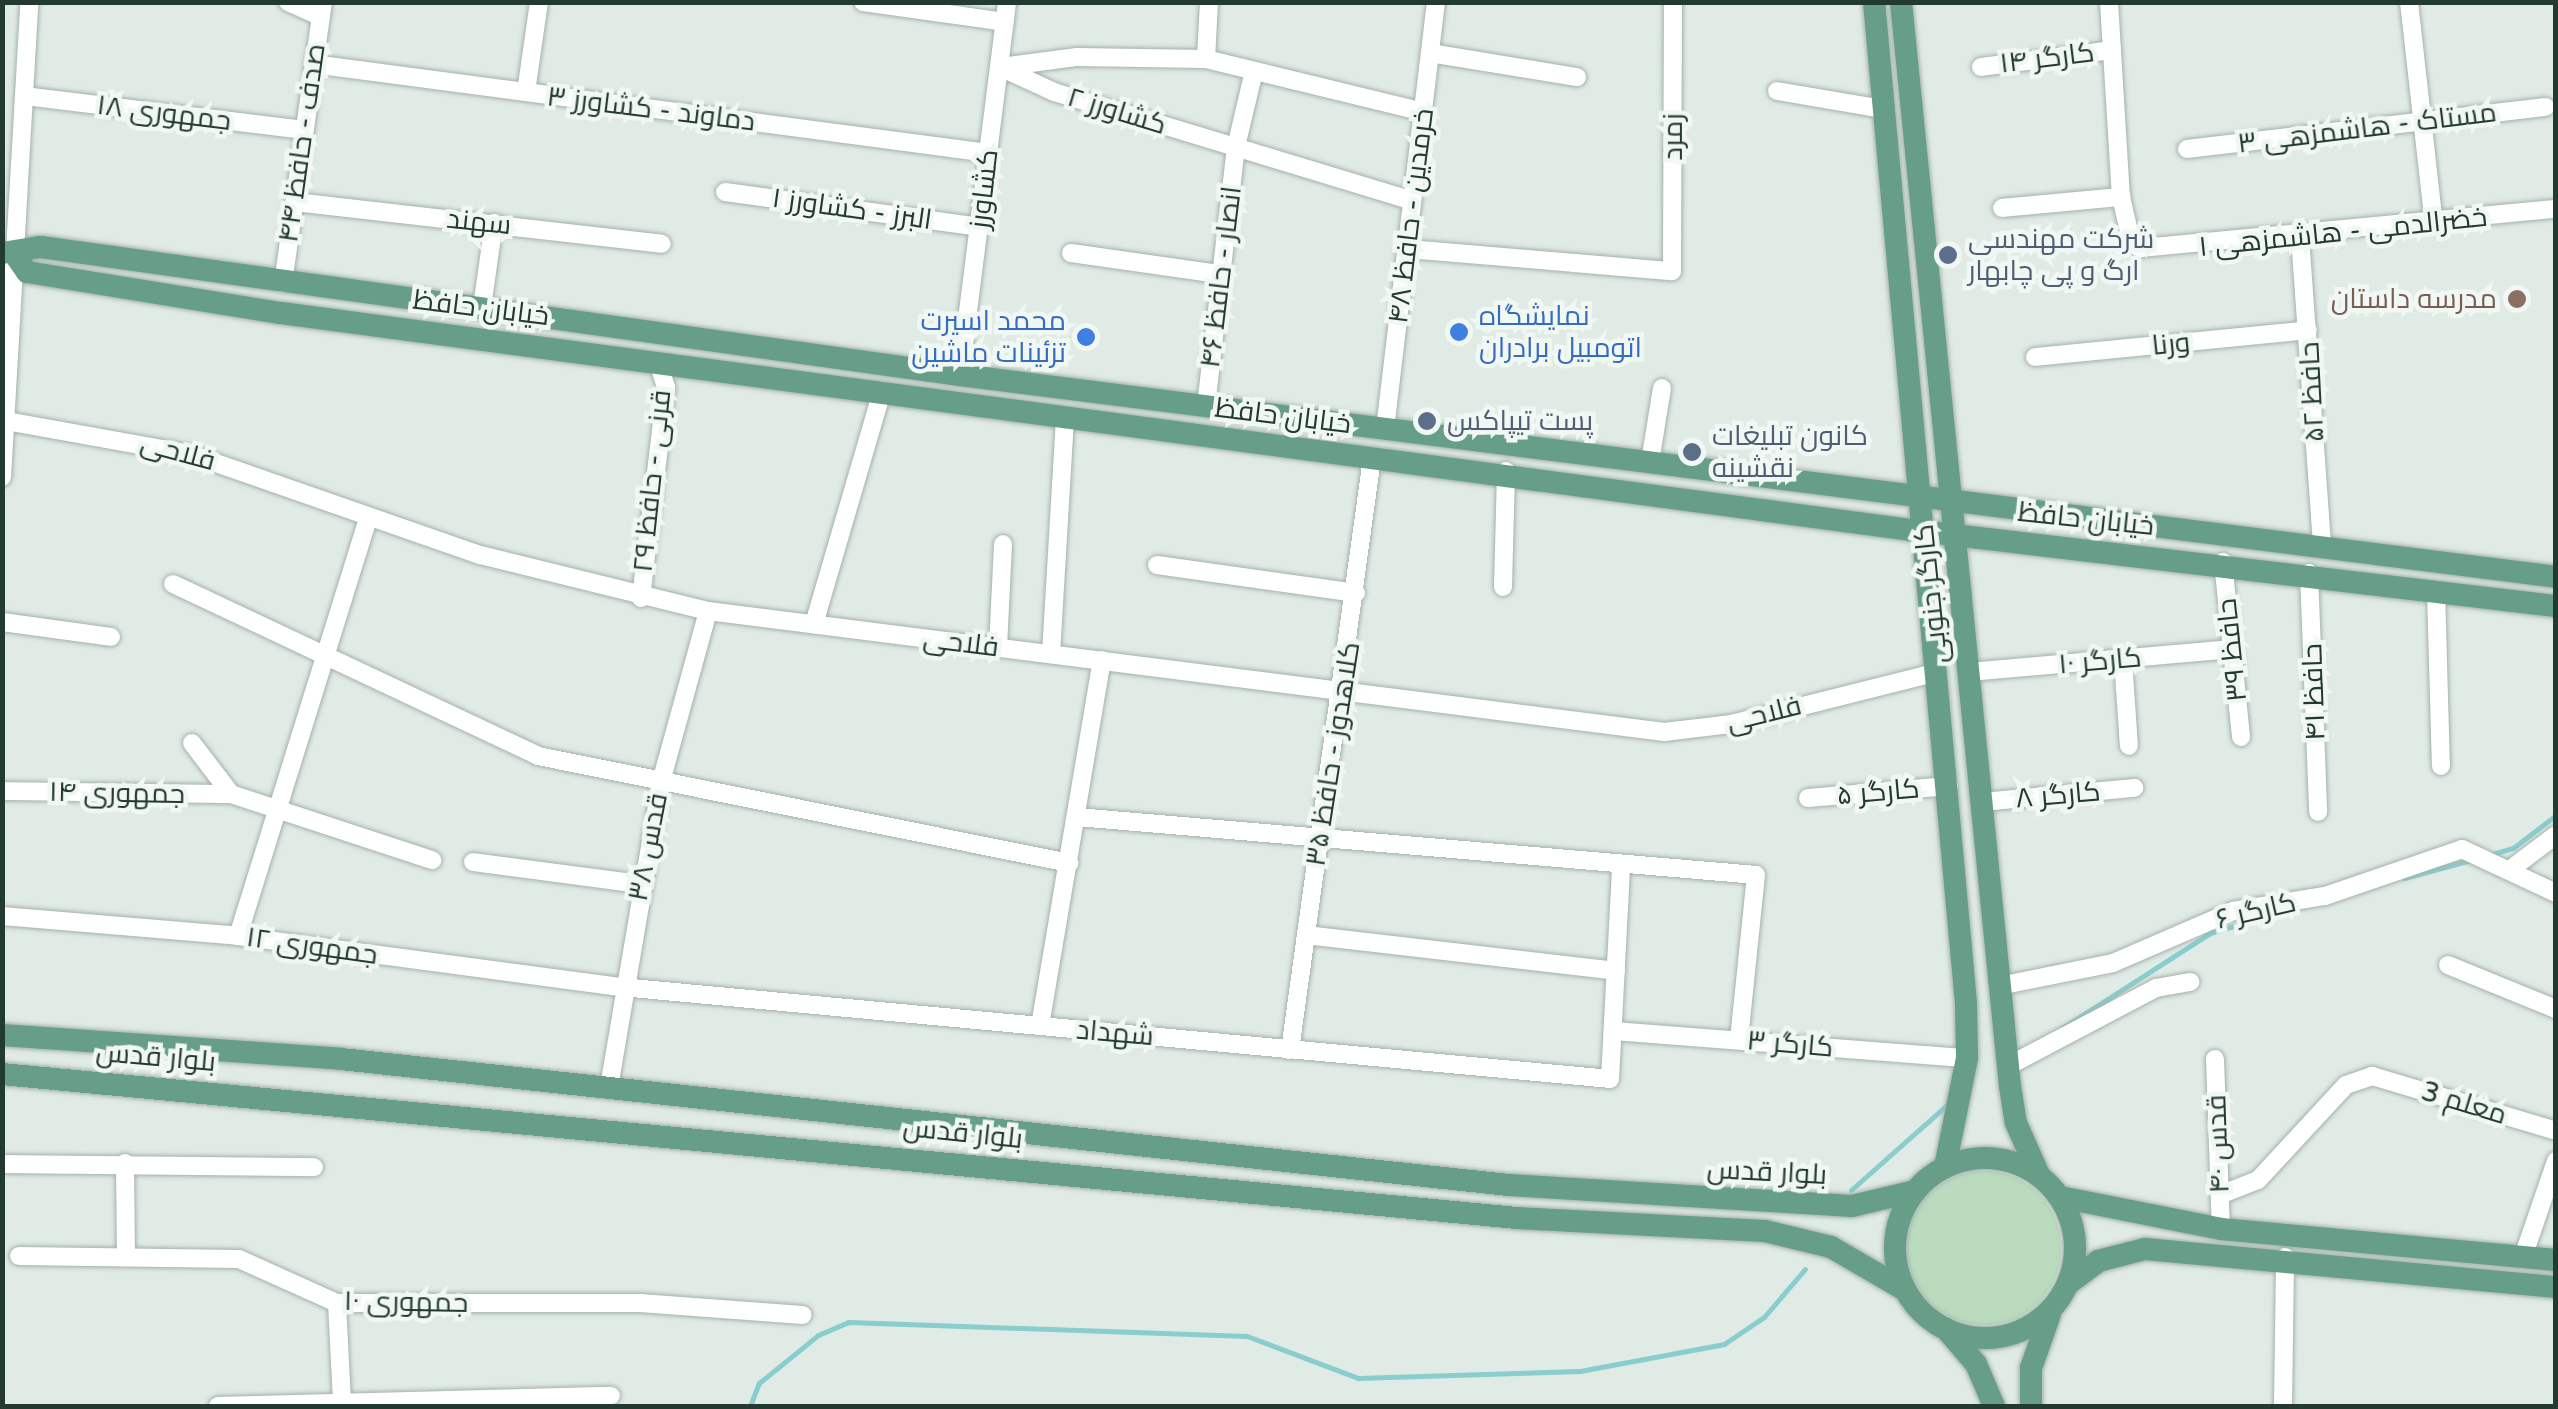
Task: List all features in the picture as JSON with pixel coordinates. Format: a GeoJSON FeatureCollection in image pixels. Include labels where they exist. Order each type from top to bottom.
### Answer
{"type":"FeatureCollection","features":[{"type":"Feature","properties":{"kind":"main road","name":"کارگر جنوبی"},"geometry":{"type":"LineString","coordinates":[[1874,2],[1920,532],[1948,786],[1967,1058],[1944,1167]]}},
{"type":"Feature","properties":{"kind":"main road","name":"کارگر جنوبی"},"geometry":{"type":"LineString","coordinates":[[1902,2],[2008,1066],[2016,1123],[2038,1174]]}},
{"type":"Feature","properties":{"kind":"main road","name":"خیابان حافظ"},"geometry":{"type":"LineString","coordinates":[[9,254],[41,247],[960,375],[2556,577]]}},
{"type":"Feature","properties":{"kind":"main road","name":"خیابان حافظ"},"geometry":{"type":"LineString","coordinates":[[9,254],[27,272],[658,363],[1372,458],[1506,471],[1920,532],[2223,562],[2556,606]]}},
{"type":"Feature","properties":{"kind":"main road"},"geometry":{"type":"LineString","coordinates":[[753,376],[757,345]]}},
{"type":"Feature","properties":{"kind":"main road"},"geometry":{"type":"LineString","coordinates":[[1136,427],[1140,398]]}},
{"type":"Feature","properties":{"kind":"main road","name":"بلوار قدس"},"geometry":{"type":"LineString","coordinates":[[2,1035],[609,1087],[1509,1186],[1852,1206],[1915,1191]]}},
{"type":"Feature","properties":{"kind":"main road","name":"بلوار قدس"},"geometry":{"type":"LineString","coordinates":[[2,1074],[1516,1218],[1766,1232],[1831,1247],[1905,1290]]}},
{"type":"Feature","properties":{"kind":"main road"},"geometry":{"type":"LineString","coordinates":[[828,1150],[832,1111]]}},
{"type":"Feature","properties":{"kind":"main road"},"geometry":{"type":"LineString","coordinates":[[1994,1406],[1976,1364],[1905,1290],[1895,1239],[1915,1191],[1944,1167],[1993,1158],[2038,1174],[2060,1197],[2074,1240],[2068,1284],[2036,1341],[2031,1406]]}},
{"type":"Feature","properties":{"kind":"main road"},"geometry":{"type":"LineString","coordinates":[[2060,1197],[2221,1230],[2556,1260]]}},
{"type":"Feature","properties":{"kind":"main road"},"geometry":{"type":"LineString","coordinates":[[2068,1284],[2124,1250],[2285,1257],[2556,1287]]}},
{"type":"Feature","properties":{"kind":"main road"},"geometry":{"type":"LineString","coordinates":[[1946,1329],[2002,1336],[2052,1309]]}},
{"type":"Feature","properties":{"kind":"street"},"geometry":{"type":"LineString","coordinates":[[2,477],[12,139],[24,96],[29,2]]}},
{"type":"Feature","properties":{"kind":"street"},"geometry":{"type":"LineString","coordinates":[[288,2],[321,9]]}},
{"type":"Feature","properties":{"kind":"street"},"geometry":{"type":"LineString","coordinates":[[526,92],[538,2]]}},
{"type":"Feature","properties":{"kind":"street"},"geometry":{"type":"LineString","coordinates":[[863,2],[1005,22]]}},
{"type":"Feature","properties":{"kind":"street","name":"کشاورز"},"geometry":{"type":"LineString","coordinates":[[960,375],[1008,2]]}},
{"type":"Feature","properties":{"kind":"street"},"geometry":{"type":"LineString","coordinates":[[1206,59],[1209,2]]}},
{"type":"Feature","properties":{"kind":"street","name":"خرمدین - حافظ ۴۸"},"geometry":{"type":"LineString","coordinates":[[1385,428],[1436,2]]}},
{"type":"Feature","properties":{"kind":"street","name":"زمرد"},"geometry":{"type":"LineString","coordinates":[[1408,249],[1672,271],[1673,2]]}},
{"type":"Feature","properties":{"kind":"street"},"geometry":{"type":"LineString","coordinates":[[2002,208],[2121,197],[2109,2]]}},
{"type":"Feature","properties":{"kind":"street"},"geometry":{"type":"LineString","coordinates":[[2410,2],[2434,224]]}},
{"type":"Feature","properties":{"kind":"street","name":"صدف - حافظ ۴۴"},"geometry":{"type":"LineString","coordinates":[[283,283],[321,9]]}},
{"type":"Feature","properties":{"kind":"street","name":"کارگر ۱۴"},"geometry":{"type":"LineString","coordinates":[[1982,67],[2112,50]]}},
{"type":"Feature","properties":{"kind":"street"},"geometry":{"type":"LineString","coordinates":[[1430,52],[1577,77]]}},
{"type":"Feature","properties":{"kind":"street"},"geometry":{"type":"LineString","coordinates":[[1000,67],[1077,57],[1206,59],[1423,112]]}},
{"type":"Feature","properties":{"kind":"street","name":"دماوند - کشاورز ۳"},"geometry":{"type":"LineString","coordinates":[[313,64],[988,153]]}},
{"type":"Feature","properties":{"kind":"street","name":"کشاورز ۲"},"geometry":{"type":"LineString","coordinates":[[1000,67],[1054,92],[1412,201]]}},
{"type":"Feature","properties":{"kind":"street","name":"انصار - حافظ ۴۶"},"geometry":{"type":"LineString","coordinates":[[1206,406],[1236,147],[1254,70]]}},
{"type":"Feature","properties":{"kind":"street"},"geometry":{"type":"LineString","coordinates":[[1777,91],[1883,109]]}},
{"type":"Feature","properties":{"kind":"street","name":"جمهوری ۱۸"},"geometry":{"type":"LineString","coordinates":[[24,96],[304,130]]}},
{"type":"Feature","properties":{"kind":"street","name":"مستاک - هاشمزهی ۳"},"geometry":{"type":"LineString","coordinates":[[2187,149],[2546,106]]}},
{"type":"Feature","properties":{"kind":"street","name":"البرز - کشاورز ۱"},"geometry":{"type":"LineString","coordinates":[[725,192],[979,226]]}},
{"type":"Feature","properties":{"kind":"street","name":"خضرالدمی - هاشمزهی ۱"},"geometry":{"type":"LineString","coordinates":[[2121,197],[2132,244],[2151,252],[2556,209]]}},
{"type":"Feature","properties":{"kind":"street","name":"سهند"},"geometry":{"type":"LineString","coordinates":[[295,202],[662,244]]}},
{"type":"Feature","properties":{"kind":"street"},"geometry":{"type":"LineString","coordinates":[[482,307],[494,223]]}},
{"type":"Feature","properties":{"kind":"street","name":"حافظ ۵۲"},"geometry":{"type":"LineString","coordinates":[[2300,237],[2322,547]]}},
{"type":"Feature","properties":{"kind":"street"},"geometry":{"type":"LineString","coordinates":[[1071,253],[1219,274]]}},
{"type":"Feature","properties":{"kind":"street","name":"ورنا"},"geometry":{"type":"LineString","coordinates":[[2034,357],[2308,330]]}},
{"type":"Feature","properties":{"kind":"street","name":"قرنی - حافظ ۲۹"},"geometry":{"type":"LineString","coordinates":[[640,598],[666,387],[658,363]]}},
{"type":"Feature","properties":{"kind":"street"},"geometry":{"type":"LineString","coordinates":[[1650,462],[1662,388]]}},
{"type":"Feature","properties":{"kind":"street"},"geometry":{"type":"LineString","coordinates":[[814,624],[882,391]]}},
{"type":"Feature","properties":{"kind":"street"},"geometry":{"type":"LineString","coordinates":[[1052,654],[1064,418]]}},
{"type":"Feature","properties":{"kind":"street","name":"فلاحی"},"geometry":{"type":"LineString","coordinates":[[6,422],[190,454],[368,518],[640,598],[708,611],[1664,732],[1731,724],[1934,673]]}},
{"type":"Feature","properties":{"kind":"street","name":"کلاهدوز - حافظ ۳۵"},"geometry":{"type":"LineString","coordinates":[[1290,1050],[1344,692],[1372,458]]}},
{"type":"Feature","properties":{"kind":"street"},"geometry":{"type":"LineString","coordinates":[[1504,586],[1506,471]]}},
{"type":"Feature","properties":{"kind":"street"},"geometry":{"type":"LineString","coordinates":[[238,936],[368,518]]}},
{"type":"Feature","properties":{"kind":"street"},"geometry":{"type":"LineString","coordinates":[[998,647],[1003,544]]}},
{"type":"Feature","properties":{"kind":"street","name":"حافظ ۳۹"},"geometry":{"type":"LineString","coordinates":[[2223,562],[2241,737]]}},
{"type":"Feature","properties":{"kind":"street"},"geometry":{"type":"LineString","coordinates":[[1157,565],[1356,593]]}},
{"type":"Feature","properties":{"kind":"street","name":"حافظ ۴۱"},"geometry":{"type":"LineString","coordinates":[[2310,573],[2318,812]]}},
{"type":"Feature","properties":{"kind":"street"},"geometry":{"type":"LineString","coordinates":[[173,584],[538,756],[1069,864]]}},
{"type":"Feature","properties":{"kind":"street"},"geometry":{"type":"LineString","coordinates":[[2436,590],[2441,766]]}},
{"type":"Feature","properties":{"kind":"street","name":"قدس ۳۸"},"geometry":{"type":"LineString","coordinates":[[609,1087],[621,987],[661,782],[708,611]]}},
{"type":"Feature","properties":{"kind":"street"},"geometry":{"type":"LineString","coordinates":[[2,622],[111,637]]}},
{"type":"Feature","properties":{"kind":"street","name":"کارگر ۱۰"},"geometry":{"type":"LineString","coordinates":[[1968,672],[2232,650]]}},
{"type":"Feature","properties":{"kind":"street"},"geometry":{"type":"LineString","coordinates":[[2124,659],[2129,746]]}},
{"type":"Feature","properties":{"kind":"street"},"geometry":{"type":"LineString","coordinates":[[1040,1026],[1102,660]]}},
{"type":"Feature","properties":{"kind":"street"},"geometry":{"type":"LineString","coordinates":[[192,744],[231,794],[279,814],[432,860]]}},
{"type":"Feature","properties":{"kind":"street","name":"کارگر ۵"},"geometry":{"type":"LineString","coordinates":[[1808,798],[1948,786]]}},
{"type":"Feature","properties":{"kind":"street","name":"کارگر ۸"},"geometry":{"type":"LineString","coordinates":[[1982,802],[2134,788]]}},
{"type":"Feature","properties":{"kind":"street","name":"جمهوری ۱۴"},"geometry":{"type":"LineString","coordinates":[[2,791],[231,794]]}},
{"type":"Feature","properties":{"kind":"street"},"geometry":{"type":"LineString","coordinates":[[1077,816],[1756,875],[1739,1040]]}},
{"type":"Feature","properties":{"kind":"street"},"geometry":{"type":"LineString","coordinates":[[2511,869],[2556,834]]}},
{"type":"Feature","properties":{"kind":"street","name":"کارگر ۶"},"geometry":{"type":"LineString","coordinates":[[1999,986],[2113,963],[2233,911],[2325,896],[2462,849],[2556,893]]}},
{"type":"Feature","properties":{"kind":"street"},"geometry":{"type":"LineString","coordinates":[[473,862],[641,884]]}},
{"type":"Feature","properties":{"kind":"street"},"geometry":{"type":"LineString","coordinates":[[1612,1030],[1621,866]]}},
{"type":"Feature","properties":{"kind":"street","name":"جمهوری ۱۲"},"geometry":{"type":"LineString","coordinates":[[2,916],[238,936],[621,987]]}},
{"type":"Feature","properties":{"kind":"street"},"geometry":{"type":"LineString","coordinates":[[1306,935],[1616,971]]}},
{"type":"Feature","properties":{"kind":"street"},"geometry":{"type":"LineString","coordinates":[[2448,965],[2556,1009]]}},
{"type":"Feature","properties":{"kind":"street"},"geometry":{"type":"LineString","coordinates":[[2008,1066],[2156,988],[2190,982]]}},
{"type":"Feature","properties":{"kind":"street","name":"شهداد"},"geometry":{"type":"LineString","coordinates":[[621,987],[1610,1079],[1612,1030]]}},
{"type":"Feature","properties":{"kind":"street","name":"کارگر ۳"},"geometry":{"type":"LineString","coordinates":[[1612,1030],[1967,1058]]}},
{"type":"Feature","properties":{"kind":"street","name":"قدس ۴۰"},"geometry":{"type":"LineString","coordinates":[[2216,1058],[2221,1230]]}},
{"type":"Feature","properties":{"kind":"street","name":"معلم 3"},"geometry":{"type":"LineString","coordinates":[[2220,1194],[2258,1180],[2346,1086],[2372,1076],[2556,1130]]}},
{"type":"Feature","properties":{"kind":"street"},"geometry":{"type":"LineString","coordinates":[[2523,1257],[2556,1161]]}},
{"type":"Feature","properties":{"kind":"street"},"geometry":{"type":"LineString","coordinates":[[124,1163],[126,1257]]}},
{"type":"Feature","properties":{"kind":"street"},"geometry":{"type":"LineString","coordinates":[[6,1164],[314,1167]]}},
{"type":"Feature","properties":{"kind":"street","name":"جمهوری ۱۰"},"geometry":{"type":"LineString","coordinates":[[19,1256],[239,1258],[337,1303],[640,1303],[802,1314]]}},
{"type":"Feature","properties":{"kind":"street"},"geometry":{"type":"LineString","coordinates":[[2283,1406],[2285,1257]]}},
{"type":"Feature","properties":{"kind":"street"},"geometry":{"type":"LineString","coordinates":[[337,1303],[342,1403]]}},
{"type":"Feature","properties":{"kind":"street"},"geometry":{"type":"LineString","coordinates":[[218,1406],[611,1396]]}},
{"type":"Feature","properties":{"kind":"green space"},"geometry":{"type":"Polygon","coordinates":[[[1984,1171],[2014,1176],[2039,1193],[2056,1218],[2061,1248],[2056,1278],[2039,1303],[2014,1320],[1984,1325],[1954,1320],[1929,1303],[1912,1278],[1907,1248],[1912,1218],[1929,1193],[1954,1176],[1984,1171]]]}},
{"type":"Feature","properties":{"kind":"waterway"},"geometry":{"type":"LineString","coordinates":[[2486,856],[2513,848],[2556,815]]}},
{"type":"Feature","properties":{"kind":"waterway"},"geometry":{"type":"LineString","coordinates":[[2404,878],[2471,860]]}},
{"type":"Feature","properties":{"kind":"waterway"},"geometry":{"type":"LineString","coordinates":[[2056,1032],[2210,933],[2288,910]]}},
{"type":"Feature","properties":{"kind":"waterway"},"geometry":{"type":"LineString","coordinates":[[1851,1190],[1949,1103]]}},
{"type":"Feature","properties":{"kind":"waterway"},"geometry":{"type":"LineString","coordinates":[[750,1406],[759,1383],[818,1335],[848,1322],[1247,1336],[1358,1378],[1580,1371],[1724,1344],[1764,1317],[1805,1269]]}},
{"type":"Feature","properties":{"kind":"place","name":"شرکت مهندسی ارگ و پی چابهار"},"geometry":{"type":"Point","coordinates":[1948,255]}},
{"type":"Feature","properties":{"kind":"place","name":"مدرسه داستان"},"geometry":{"type":"Point","coordinates":[2517,299]}},
{"type":"Feature","properties":{"kind":"place","name":"نمایشگاه اتومبیل برادران"},"geometry":{"type":"Point","coordinates":[1459,332]}},
{"type":"Feature","properties":{"kind":"place","name":"محمد اسپرت تزئینات ماشین"},"geometry":{"type":"Point","coordinates":[1086,337]}},
{"type":"Feature","properties":{"kind":"place","name":"پست تیپاکس"},"geometry":{"type":"Point","coordinates":[1427,421]}},
{"type":"Feature","properties":{"kind":"place","name":"کانون تبلیغات نقشینه"},"geometry":{"type":"Point","coordinates":[1692,452]}}]}
